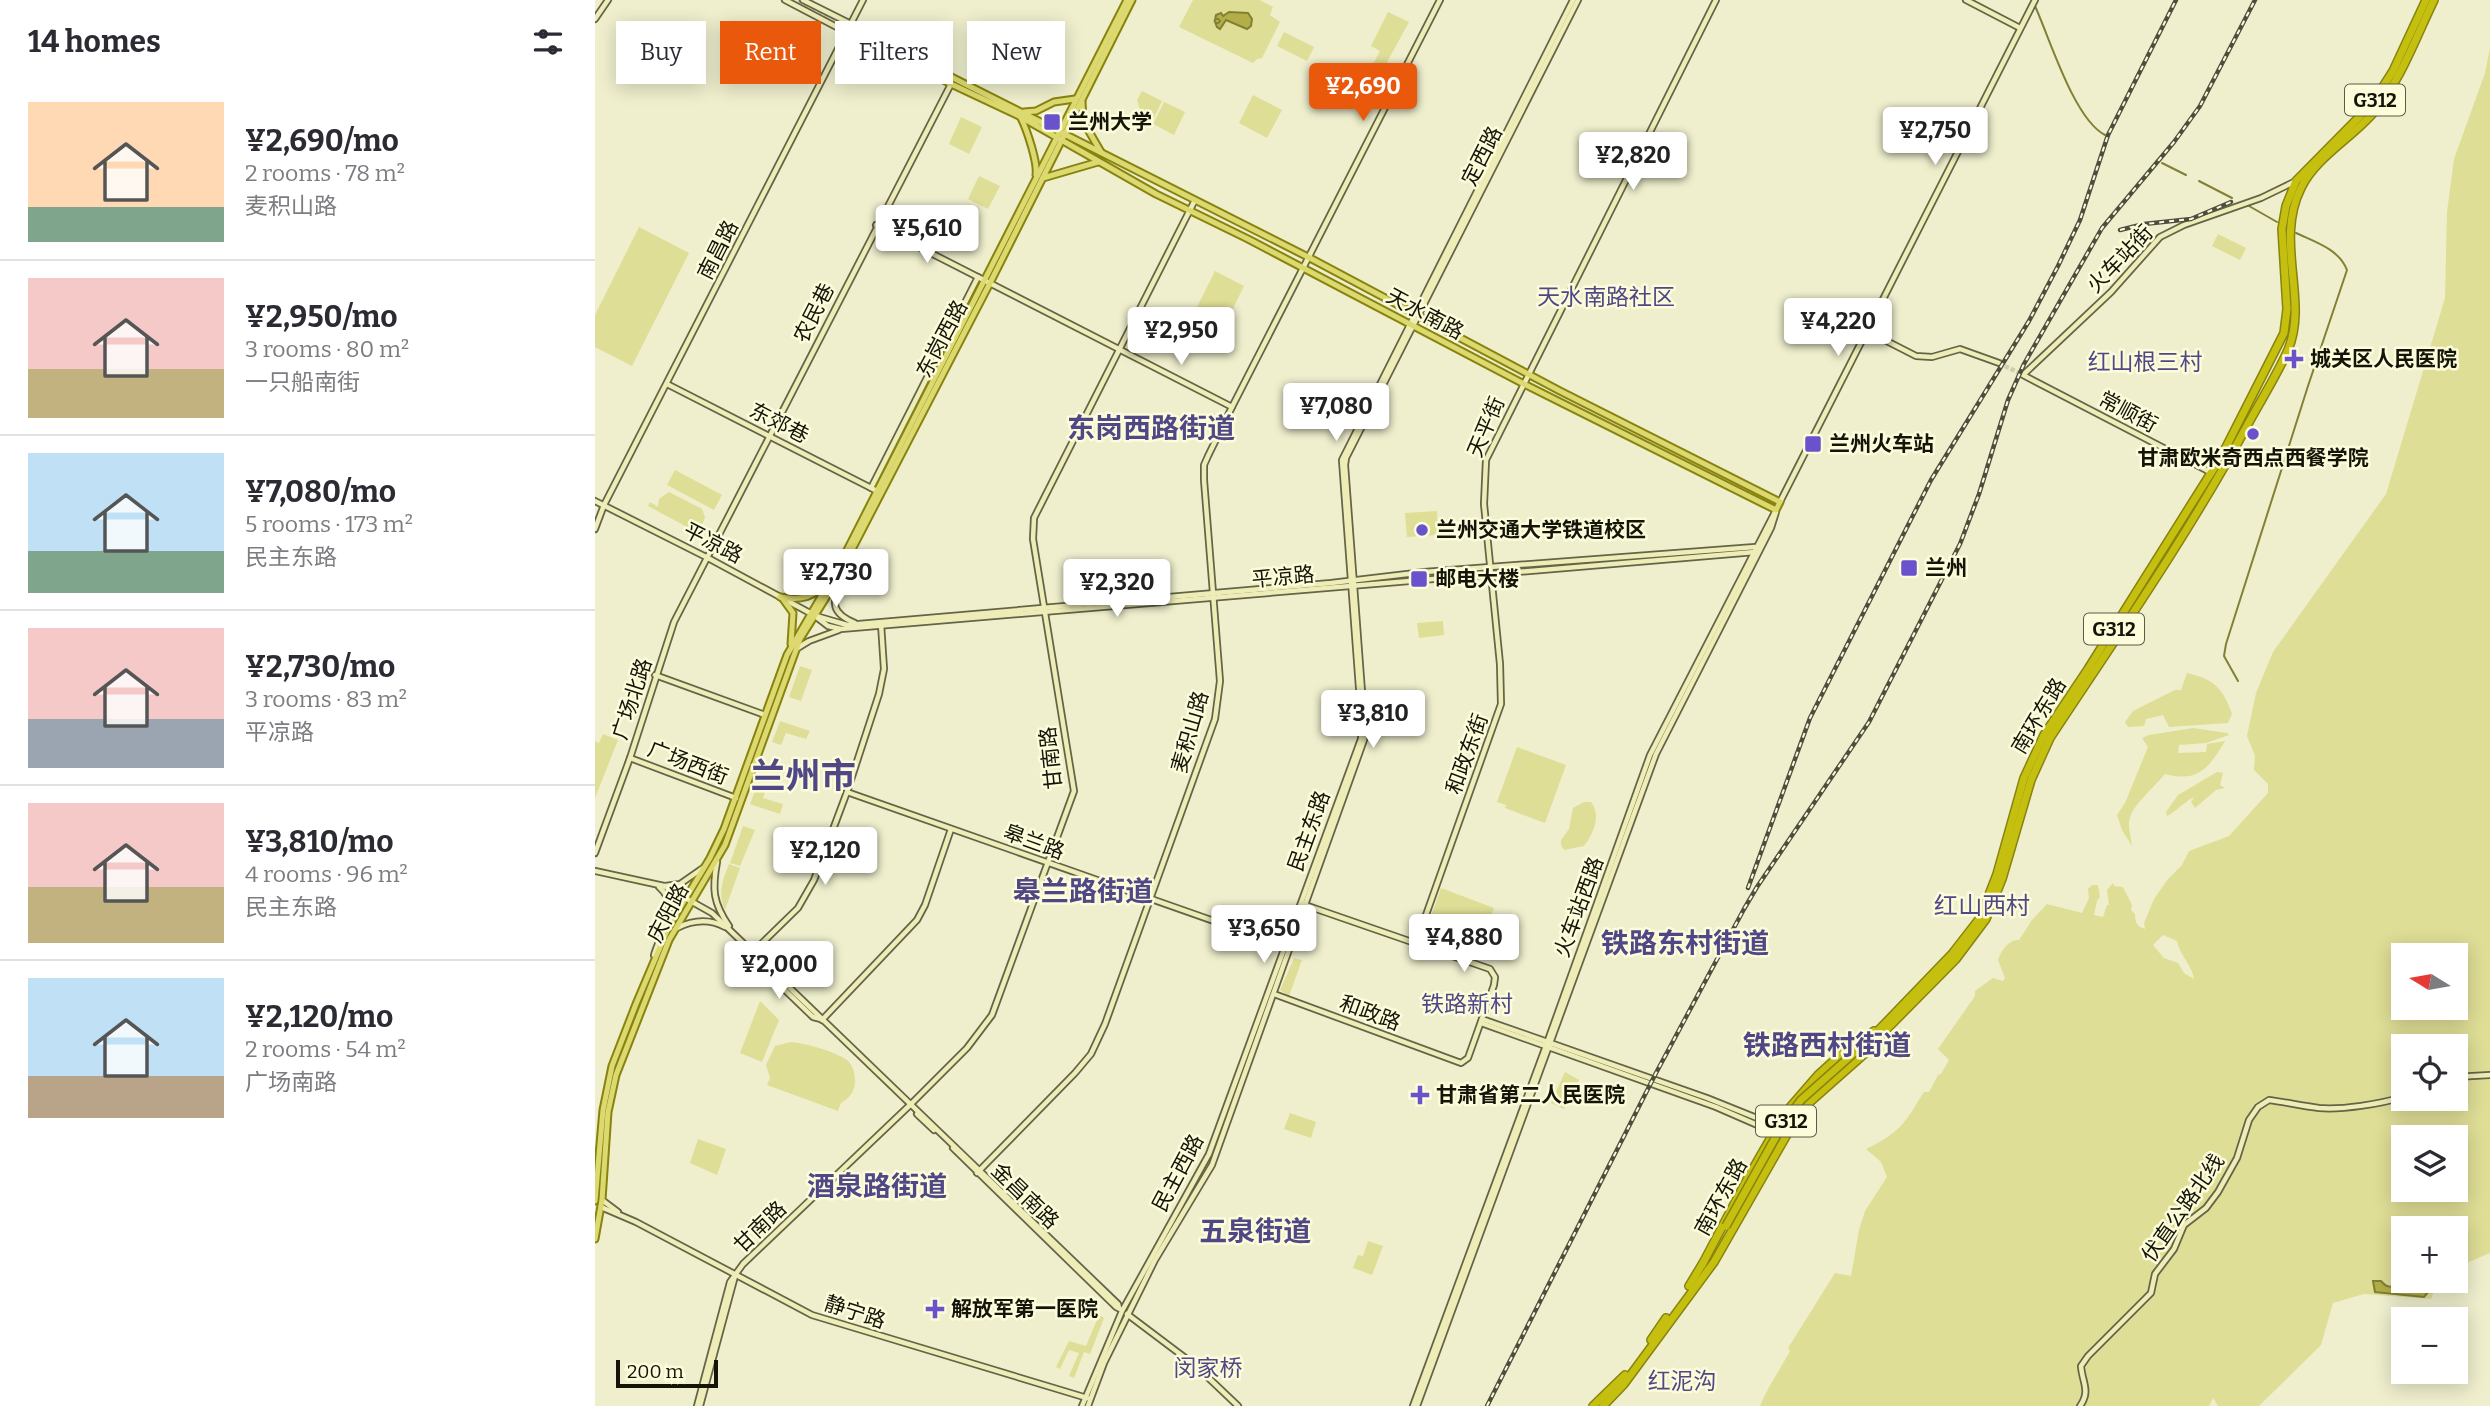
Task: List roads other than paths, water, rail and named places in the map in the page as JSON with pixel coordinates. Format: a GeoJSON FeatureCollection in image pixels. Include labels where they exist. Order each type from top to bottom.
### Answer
{"type":"FeatureCollection","features":[{"type":"Feature","properties":{"kind":"highway","name":"南环东路"},"geometry":{"type":"LineString","coordinates":[[2215,475],[2286,327],[2282,229],[2286,206],[2296,181],[2372,104],[2393,71],[2426,0]]}},
{"type":"Feature","properties":{"kind":"highway","name":"南环东路"},"geometry":{"type":"LineString","coordinates":[[1603,1406],[1630,1375],[1704,1268],[1805,1102],[1873,1039],[1952,954],[1980,918],[1997,874],[2014,809],[2049,727],[2215,475],[2281,363],[2293,336],[2295,319],[2290,227],[2293,208],[2306,180],[2376,110],[2397,76],[2434,0]]}},
{"type":"Feature","properties":{"kind":"highway","name":"南环东路"},"geometry":{"type":"LineString","coordinates":[[1593,1406],[1633,1365],[1704,1268],[1714,1262],[1787,1133],[1810,1102],[1879,1043],[1882,1029]]}},
{"type":"Feature","properties":{"kind":"highway"},"geometry":{"type":"LineString","coordinates":[[1704,1268],[1775,1128],[1818,1075],[1839,1056],[1882,1029]]}},
{"type":"Feature","properties":{"kind":"main road","name":"东岗西路"},"geometry":{"type":"LineString","coordinates":[[813,614],[841,565],[1057,134],[1081,94],[1129,0]]}},
{"type":"Feature","properties":{"kind":"main road"},"geometry":{"type":"LineString","coordinates":[[953,76],[1064,138]]}},
{"type":"Feature","properties":{"kind":"main road"},"geometry":{"type":"LineString","coordinates":[[951,84],[1021,115],[1054,102],[1071,101],[1081,94]]}},
{"type":"Feature","properties":{"kind":"main road","name":"东岗西路"},"geometry":{"type":"LineString","coordinates":[[841,565],[874,489],[984,280],[1064,138],[1081,94]]}},
{"type":"Feature","properties":{"kind":"main road"},"geometry":{"type":"LineString","coordinates":[[1081,94],[1083,121],[1101,152]]}},
{"type":"Feature","properties":{"kind":"main road"},"geometry":{"type":"LineString","coordinates":[[1021,115],[1037,164],[1031,187]]}},
{"type":"Feature","properties":{"kind":"main road","name":"天水南路"},"geometry":{"type":"LineString","coordinates":[[1064,138],[1101,152],[1308,257],[1780,502]]}},
{"type":"Feature","properties":{"kind":"main road","name":"天水南路"},"geometry":{"type":"LineString","coordinates":[[1064,138],[1098,162],[1190,211],[1522,383],[1776,510]]}},
{"type":"Feature","properties":{"kind":"main road"},"geometry":{"type":"LineString","coordinates":[[1043,178],[1098,162]]}},
{"type":"Feature","properties":{"kind":"main road"},"geometry":{"type":"LineString","coordinates":[[1744,494],[1748,486]]}},
{"type":"Feature","properties":{"kind":"main road","name":"火车站西路"},"geometry":{"type":"LineString","coordinates":[[1776,510],[1780,502]]}},
{"type":"Feature","properties":{"kind":"main road"},"geometry":{"type":"LineString","coordinates":[[780,597],[810,597],[841,565]]}},
{"type":"Feature","properties":{"kind":"main road"},"geometry":{"type":"LineString","coordinates":[[780,597],[789,604],[793,613],[792,640],[787,655]]}},
{"type":"Feature","properties":{"kind":"main road","name":"庆阳路"},"geometry":{"type":"LineString","coordinates":[[595,1199],[603,1110],[612,1066],[669,926],[718,856],[737,813],[795,650],[813,614]]}},
{"type":"Feature","properties":{"kind":"main road","name":"庆阳路"},"geometry":{"type":"LineString","coordinates":[[595,1239],[608,1112],[616,1075],[669,940],[724,829],[787,655],[813,614]]}},
{"type":"Feature","properties":{"kind":"main road","name":"静宁路"},"geometry":{"type":"LineString","coordinates":[[595,1199],[599,1205]]}},
{"type":"Feature","properties":{"kind":"street"},"geometry":{"type":"LineString","coordinates":[[595,19],[608,0]]}},
{"type":"Feature","properties":{"kind":"street"},"geometry":{"type":"LineString","coordinates":[[785,0],[835,25]]}},
{"type":"Feature","properties":{"kind":"street"},"geometry":{"type":"LineString","coordinates":[[803,0],[845,21]]}},
{"type":"Feature","properties":{"kind":"street","name":"南昌路"},"geometry":{"type":"LineString","coordinates":[[852,21],[863,0]]}},
{"type":"Feature","properties":{"kind":"street","name":"麦积山路"},"geometry":{"type":"LineString","coordinates":[[979,1171],[1091,1054],[1108,1014],[1215,719],[1219,700],[1220,681],[1204,465],[1440,0]]}},
{"type":"Feature","properties":{"kind":"street","name":"定西路"},"geometry":{"type":"LineString","coordinates":[[1411,324],[1576,0]]}},
{"type":"Feature","properties":{"kind":"street","name":"天平街"},"geometry":{"type":"LineString","coordinates":[[1490,571],[1484,470],[1490,450],[1716,0]]}},
{"type":"Feature","properties":{"kind":"street"},"geometry":{"type":"LineString","coordinates":[[1966,0],[2020,28]]}},
{"type":"Feature","properties":{"kind":"street"},"geometry":{"type":"LineString","coordinates":[[1780,502],[2035,0]]}},
{"type":"Feature","properties":{"kind":"street","name":"南昌路"},"geometry":{"type":"LineString","coordinates":[[595,529],[604,505],[835,55]]}},
{"type":"Feature","properties":{"kind":"street","name":"农民巷"},"geometry":{"type":"LineString","coordinates":[[708,558],[876,225],[951,84]]}},
{"type":"Feature","properties":{"kind":"street"},"geometry":{"type":"LineString","coordinates":[[2296,181],[2306,180]]}},
{"type":"Feature","properties":{"kind":"street","name":"火车站街"},"geometry":{"type":"LineString","coordinates":[[2023,375],[2112,292],[2160,236],[2261,198],[2296,181]]}},
{"type":"Feature","properties":{"kind":"street","name":"甘南路"},"geometry":{"type":"LineString","coordinates":[[699,1406],[735,1275],[743,1264],[911,1105],[967,1048],[992,1015],[1073,791],[1033,539],[1034,518],[1195,200]]}},
{"type":"Feature","properties":{"kind":"street"},"geometry":{"type":"LineString","coordinates":[[876,225],[1232,407]]}},
{"type":"Feature","properties":{"kind":"street","name":"民主东路"},"geometry":{"type":"LineString","coordinates":[[1287,947],[1365,732],[1342,460],[1411,324]]}},
{"type":"Feature","properties":{"kind":"street"},"geometry":{"type":"LineString","coordinates":[[1866,331],[1916,356],[1932,357],[1960,349],[1999,363]]}},
{"type":"Feature","properties":{"kind":"street","name":"常顺街"},"geometry":{"type":"LineString","coordinates":[[2023,375],[2215,475]]}},
{"type":"Feature","properties":{"kind":"street","name":"东郊巷"},"geometry":{"type":"LineString","coordinates":[[667,384],[874,489]]}},
{"type":"Feature","properties":{"kind":"street","name":"平凉路"},"geometry":{"type":"LineString","coordinates":[[595,501],[813,614],[847,625],[1044,610]]}},
{"type":"Feature","properties":{"kind":"street","name":"火车站西路"},"geometry":{"type":"LineString","coordinates":[[1415,1406],[1548,1046],[1650,755],[1757,549],[1774,522],[1776,510]]}},
{"type":"Feature","properties":{"kind":"street","name":"南昌路"},"geometry":{"type":"LineString","coordinates":[[595,520],[601,513]]}},
{"type":"Feature","properties":{"kind":"street","name":"平凉路"},"geometry":{"type":"LineString","coordinates":[[813,614],[828,626],[841,629],[1757,549]]}},
{"type":"Feature","properties":{"kind":"street","name":"广场北路"},"geometry":{"type":"LineString","coordinates":[[595,853],[630,758],[674,622],[708,558]]}},
{"type":"Feature","properties":{"kind":"street"},"geometry":{"type":"LineString","coordinates":[[841,565],[835,608],[842,617],[856,624]]}},
{"type":"Feature","properties":{"kind":"street","name":"平凉路"},"geometry":{"type":"LineString","coordinates":[[1351,583],[1379,585],[1490,571]]}},
{"type":"Feature","properties":{"kind":"street","name":"和政东街"},"geometry":{"type":"LineString","coordinates":[[1416,943],[1501,704],[1502,688],[1490,571]]}},
{"type":"Feature","properties":{"kind":"street"},"geometry":{"type":"LineString","coordinates":[[753,953],[798,908],[808,893],[847,792],[882,680],[884,658],[881,624]]}},
{"type":"Feature","properties":{"kind":"street"},"geometry":{"type":"LineString","coordinates":[[795,650],[809,641],[841,629]]}},
{"type":"Feature","properties":{"kind":"street"},"geometry":{"type":"LineString","coordinates":[[655,675],[765,715]]}},
{"type":"Feature","properties":{"kind":"street","name":"广场西街"},"geometry":{"type":"LineString","coordinates":[[630,758],[736,798]]}},
{"type":"Feature","properties":{"kind":"street","name":"皋兰路"},"geometry":{"type":"LineString","coordinates":[[847,792],[1287,947]]}},
{"type":"Feature","properties":{"kind":"street"},"geometry":{"type":"LineString","coordinates":[[822,1020],[916,920],[925,905],[951,829]]}},
{"type":"Feature","properties":{"kind":"street"},"geometry":{"type":"LineString","coordinates":[[718,856],[714,894],[717,908],[733,933]]}},
{"type":"Feature","properties":{"kind":"street"},"geometry":{"type":"LineString","coordinates":[[664,886],[680,884],[704,867]]}},
{"type":"Feature","properties":{"kind":"street","name":"金昌南路"},"geometry":{"type":"LineString","coordinates":[[595,871],[664,886],[712,913],[1109,1294],[1123,1311],[1196,1366],[1238,1406]]}},
{"type":"Feature","properties":{"kind":"street"},"geometry":{"type":"LineString","coordinates":[[653,962],[670,910],[668,897],[656,884]]}},
{"type":"Feature","properties":{"kind":"street","name":"民主东路"},"geometry":{"type":"LineString","coordinates":[[1287,947],[1301,917],[1302,904]]}},
{"type":"Feature","properties":{"kind":"street","name":"和政路"},"geometry":{"type":"LineString","coordinates":[[1274,994],[1461,1063],[1468,1058],[1495,980],[1493,971],[1302,904]]}},
{"type":"Feature","properties":{"kind":"street"},"geometry":{"type":"LineString","coordinates":[[1301,917],[1317,909]]}},
{"type":"Feature","properties":{"kind":"street"},"geometry":{"type":"LineString","coordinates":[[669,940],[679,927],[699,921],[712,921],[733,933]]}},
{"type":"Feature","properties":{"kind":"street","name":"民主西路"},"geometry":{"type":"LineString","coordinates":[[1123,1311],[1212,1165],[1274,994],[1287,947]]}},
{"type":"Feature","properties":{"kind":"street","name":"民主西路"},"geometry":{"type":"LineString","coordinates":[[1082,1406],[1088,1398],[1123,1311],[1209,1154],[1287,947]]}},
{"type":"Feature","properties":{"kind":"street"},"geometry":{"type":"LineString","coordinates":[[1482,1021],[1787,1133]]}},
{"type":"Feature","properties":{"kind":"street"},"geometry":{"type":"LineString","coordinates":[[2468,1076],[2490,1075]]}},
{"type":"Feature","properties":{"kind":"street","name":"伏直公路北线"},"geometry":{"type":"LineString","coordinates":[[2080,1406],[2086,1399],[2087,1388],[2081,1366],[2151,1293],[2155,1274],[2174,1248],[2185,1225],[2206,1208],[2218,1192],[2237,1158],[2249,1120],[2263,1101],[2334,1108],[2391,1099]]}},
{"type":"Feature","properties":{"kind":"street","name":"静宁路"},"geometry":{"type":"LineString","coordinates":[[599,1205],[625,1216],[812,1315],[1088,1398]]}},
{"type":"Feature","properties":{"kind":"street","name":"民主西路"},"geometry":{"type":"LineString","coordinates":[[1088,1398],[1088,1406]]}},
{"type":"Feature","properties":{"kind":"waterway"},"geometry":{"type":"LineString","coordinates":[[2035,6],[2073,96],[2083,113],[2105,135]]}},
{"type":"Feature","properties":{"kind":"waterway"},"geometry":{"type":"LineString","coordinates":[[2162,163],[2186,175]]}},
{"type":"Feature","properties":{"kind":"waterway"},"geometry":{"type":"LineString","coordinates":[[2199,181],[2232,198]]}},
{"type":"Feature","properties":{"kind":"waterway"},"geometry":{"type":"LineString","coordinates":[[2249,206],[2277,222]]}},
{"type":"Feature","properties":{"kind":"waterway"},"geometry":{"type":"LineString","coordinates":[[2238,681],[2224,656],[2226,644],[2347,270],[2332,251],[2296,233]]}},
{"type":"Feature","properties":{"kind":"waterway"},"geometry":{"type":"LineString","coordinates":[[2322,351],[2347,360],[2361,360]]}},
{"type":"Feature","properties":{"kind":"tunnel"},"geometry":{"type":"LineString","coordinates":[[798,0],[840,21]]}},
{"type":"Feature","properties":{"kind":"tunnel"},"geometry":{"type":"LineString","coordinates":[[825,19],[835,24]]}},
{"type":"Feature","properties":{"kind":"tunnel"},"geometry":{"type":"LineString","coordinates":[[1999,363],[2023,375]]}},
{"type":"Feature","properties":{"kind":"railway"},"geometry":{"type":"LineString","coordinates":[[1748,888],[1810,718],[1931,480],[2029,321],[2058,266],[2080,220],[2108,135],[2176,0]]}},
{"type":"Feature","properties":{"kind":"railway"},"geometry":{"type":"LineString","coordinates":[[1487,1406],[1656,1073],[1744,909],[1869,722],[1960,544],[1979,494],[2008,400],[2024,364],[2102,228],[2174,142],[2200,106],[2255,0]]}},
{"type":"Feature","properties":{"kind":"railway"},"geometry":{"type":"LineString","coordinates":[[2120,230],[2144,224],[2191,219],[2231,202]]}},
{"type":"Feature","properties":{"kind":"place","name":"兰州大学"},"geometry":{"type":"Point","coordinates":[1052,122]}},
{"type":"Feature","properties":{"kind":"place","name":"城关区人民医院"},"geometry":{"type":"Point","coordinates":[2294,359]}},
{"type":"Feature","properties":{"kind":"place","name":"甘肃欧米奇西点西餐学院"},"geometry":{"type":"Point","coordinates":[2253,434]}},
{"type":"Feature","properties":{"kind":"place","name":"兰州火车站"},"geometry":{"type":"Point","coordinates":[1813,444]}},
{"type":"Feature","properties":{"kind":"place","name":"兰州交通大学铁道校区"},"geometry":{"type":"Point","coordinates":[1422,530]}},
{"type":"Feature","properties":{"kind":"place","name":"兰州"},"geometry":{"type":"Point","coordinates":[1909,568]}},
{"type":"Feature","properties":{"kind":"place","name":"邮电大楼"},"geometry":{"type":"Point","coordinates":[1419,579]}},
{"type":"Feature","properties":{"kind":"place","name":"甘肃省第二人民医院"},"geometry":{"type":"Point","coordinates":[1420,1095]}},
{"type":"Feature","properties":{"kind":"place","name":"解放军第一医院"},"geometry":{"type":"Point","coordinates":[935,1309]}},
{"type":"Feature","properties":{"kind":"district","name":"天水南路社区"},"geometry":{"type":"Point","coordinates":[1606,297]}},
{"type":"Feature","properties":{"kind":"district","name":"红山根三村"},"geometry":{"type":"Point","coordinates":[2145,362]}},
{"type":"Feature","properties":{"kind":"district","name":"东岗西路街道"},"geometry":{"type":"Point","coordinates":[1151,428]}},
{"type":"Feature","properties":{"kind":"district","name":"兰州市"},"geometry":{"type":"Point","coordinates":[803,776]}},
{"type":"Feature","properties":{"kind":"district","name":"皋兰路街道"},"geometry":{"type":"Point","coordinates":[1083,891]}},
{"type":"Feature","properties":{"kind":"district","name":"红山西村"},"geometry":{"type":"Point","coordinates":[1982,906]}},
{"type":"Feature","properties":{"kind":"district","name":"铁路东村街道"},"geometry":{"type":"Point","coordinates":[1685,943]}},
{"type":"Feature","properties":{"kind":"district","name":"铁路新村"},"geometry":{"type":"Point","coordinates":[1467,1004]}},
{"type":"Feature","properties":{"kind":"district","name":"铁路西村街道"},"geometry":{"type":"Point","coordinates":[1827,1045]}},
{"type":"Feature","properties":{"kind":"district","name":"酒泉路街道"},"geometry":{"type":"Point","coordinates":[877,1186]}},
{"type":"Feature","properties":{"kind":"district","name":"五泉街道"},"geometry":{"type":"Point","coordinates":[1255,1231]}},
{"type":"Feature","properties":{"kind":"district","name":"闵家桥"},"geometry":{"type":"Point","coordinates":[1208,1368]}},
{"type":"Feature","properties":{"kind":"district","name":"红泥沟"},"geometry":{"type":"Point","coordinates":[1682,1381]}}]}
